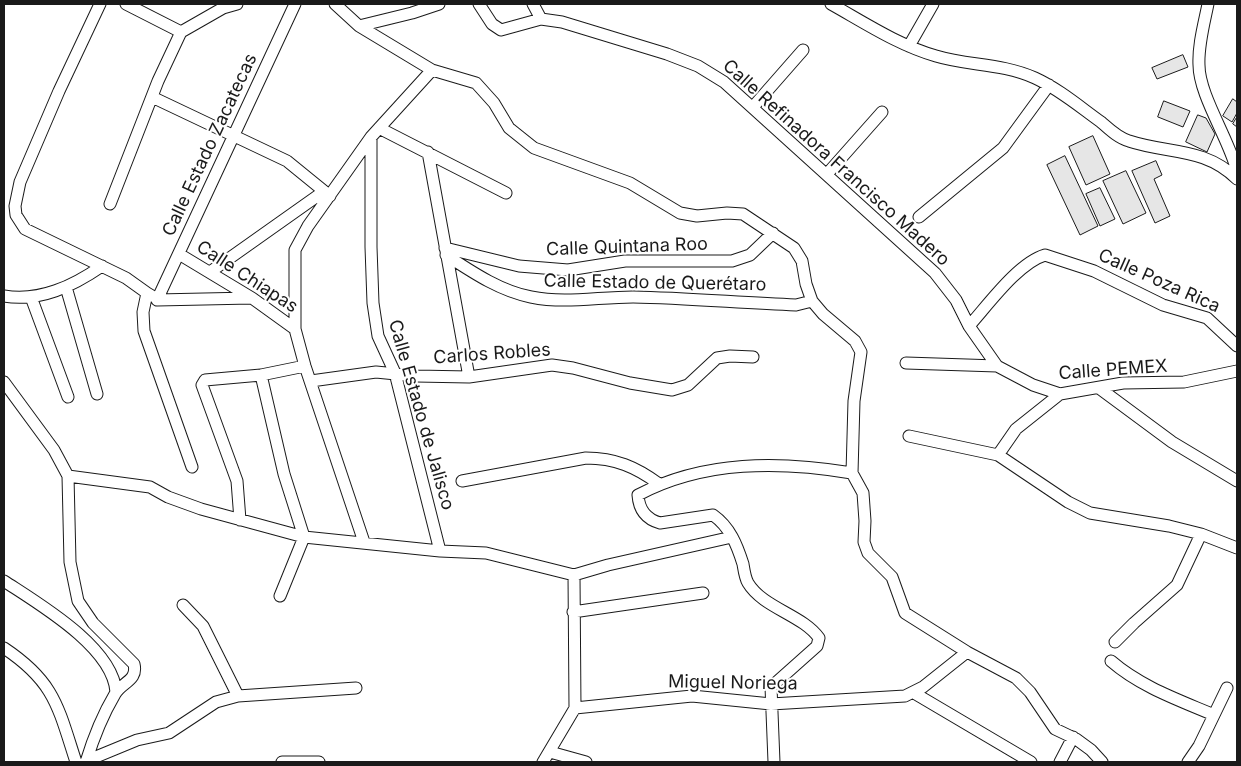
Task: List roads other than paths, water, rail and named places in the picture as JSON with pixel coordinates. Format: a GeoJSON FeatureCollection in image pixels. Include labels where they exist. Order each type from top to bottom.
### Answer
{"type":"FeatureCollection","features":[{"type":"Feature","properties":{"kind":"street"},"geometry":{"type":"LineString","coordinates":[[100,4],[38,138],[20,182],[15,206],[16,215],[25,229],[126,278],[158,300],[252,298]]}},
{"type":"Feature","properties":{"kind":"street"},"geometry":{"type":"LineString","coordinates":[[126,4],[181,32]]}},
{"type":"Feature","properties":{"kind":"street"},"geometry":{"type":"LineString","coordinates":[[110,204],[152,97],[181,32],[222,6],[238,4]]}},
{"type":"Feature","properties":{"kind":"street","name":"Calle Estado Zacatecas"},"geometry":{"type":"LineString","coordinates":[[158,300],[295,4]]}},
{"type":"Feature","properties":{"kind":"street"},"geometry":{"type":"LineString","coordinates":[[335,4],[358,26],[432,70],[476,83],[494,103],[509,128],[534,148],[630,182],[680,213],[697,216],[736,212],[749,216],[789,244],[799,255],[812,302],[822,314],[855,341],[861,352],[854,401],[852,473],[863,493],[865,548],[892,577],[902,608],[909,616],[967,652],[1016,678],[1030,692],[1055,729],[1073,737],[1091,750],[1102,762]]}},
{"type":"Feature","properties":{"kind":"street"},"geometry":{"type":"LineString","coordinates":[[358,26],[439,4]]}},
{"type":"Feature","properties":{"kind":"street"},"geometry":{"type":"LineString","coordinates":[[479,4],[492,24],[501,30],[541,18],[533,4]]}},
{"type":"Feature","properties":{"kind":"street"},"geometry":{"type":"LineString","coordinates":[[831,4],[910,46],[938,57],[1010,69],[1049,85],[1123,139],[1206,158],[1229,171],[1237,179]]}},
{"type":"Feature","properties":{"kind":"street"},"geometry":{"type":"LineString","coordinates":[[910,46],[933,4]]}},
{"type":"Feature","properties":{"kind":"street"},"geometry":{"type":"LineString","coordinates":[[1208,4],[1198,64],[1200,76],[1206,94],[1231,149],[1237,171]]}},
{"type":"Feature","properties":{"kind":"street","name":"Calle Refinadora Francisco Madero"},"geometry":{"type":"LineString","coordinates":[[541,18],[667,54],[698,66],[724,82],[934,273],[956,300],[968,326],[997,366]]}},
{"type":"Feature","properties":{"kind":"street"},"geometry":{"type":"LineString","coordinates":[[752,107],[803,50]]}},
{"type":"Feature","properties":{"kind":"street"},"geometry":{"type":"LineString","coordinates":[[364,542],[305,366],[295,329],[295,250],[303,232],[327,194],[371,137],[432,70]]}},
{"type":"Feature","properties":{"kind":"street"},"geometry":{"type":"LineString","coordinates":[[919,217],[1002,148],[1049,85]]}},
{"type":"Feature","properties":{"kind":"street"},"geometry":{"type":"LineString","coordinates":[[152,97],[287,161],[327,194]]}},
{"type":"Feature","properties":{"kind":"street"},"geometry":{"type":"LineString","coordinates":[[827,174],[882,112]]}},
{"type":"Feature","properties":{"kind":"street"},"geometry":{"type":"LineString","coordinates":[[379,128],[506,193]]}},
{"type":"Feature","properties":{"kind":"street","name":"Calle Estado de Jalisco"},"geometry":{"type":"LineString","coordinates":[[371,137],[373,303],[378,336],[394,373],[440,551]]}},
{"type":"Feature","properties":{"kind":"street"},"geometry":{"type":"LineString","coordinates":[[428,152],[469,377]]}},
{"type":"Feature","properties":{"kind":"street"},"geometry":{"type":"LineString","coordinates":[[210,272],[327,194]]}},
{"type":"Feature","properties":{"kind":"street","name":"Calle Quintana Roo"},"geometry":{"type":"LineString","coordinates":[[446,252],[519,266],[568,270],[625,261],[732,261],[750,255],[772,233]]}},
{"type":"Feature","properties":{"kind":"street","name":"Calle Estado de Querétaro"},"geometry":{"type":"LineString","coordinates":[[446,252],[483,278],[513,292],[530,297],[560,301],[632,297],[796,304],[812,302]]}},
{"type":"Feature","properties":{"kind":"street","name":"Calle Chiapas"},"geometry":{"type":"LineString","coordinates":[[179,254],[252,298],[295,329]]}},
{"type":"Feature","properties":{"kind":"street","name":"Calle Poza Rica"},"geometry":{"type":"LineString","coordinates":[[968,326],[1022,269],[1045,255],[1094,271],[1163,305],[1206,318],[1237,346]]}},
{"type":"Feature","properties":{"kind":"street"},"geometry":{"type":"LineString","coordinates":[[4,296],[31,297],[66,287],[102,266]]}},
{"type":"Feature","properties":{"kind":"street"},"geometry":{"type":"LineString","coordinates":[[66,287],[98,394]]}},
{"type":"Feature","properties":{"kind":"street"},"geometry":{"type":"LineString","coordinates":[[147,293],[143,312],[144,331],[192,467]]}},
{"type":"Feature","properties":{"kind":"street"},"geometry":{"type":"LineString","coordinates":[[31,297],[68,397]]}},
{"type":"Feature","properties":{"kind":"street","name":"Carlos Robles"},"geometry":{"type":"LineString","coordinates":[[310,381],[376,372],[469,377],[552,365],[573,368],[630,383],[672,390],[688,385],[717,358],[730,356],[753,357]]}},
{"type":"Feature","properties":{"kind":"street","name":"Calle PEMEX"},"geometry":{"type":"LineString","coordinates":[[906,363],[997,366],[1033,385],[1060,394],[1123,383],[1184,382],[1237,371]]}},
{"type":"Feature","properties":{"kind":"street"},"geometry":{"type":"LineString","coordinates":[[240,520],[237,481],[202,385],[205,380],[261,375],[305,366]]}},
{"type":"Feature","properties":{"kind":"street"},"geometry":{"type":"LineString","coordinates":[[261,375],[284,474],[304,537],[280,596]]}},
{"type":"Feature","properties":{"kind":"street"},"geometry":{"type":"LineString","coordinates":[[4,382],[54,450],[68,476],[70,562],[78,601],[93,623],[134,664],[136,671],[131,679],[116,692],[83,762]]}},
{"type":"Feature","properties":{"kind":"street"},"geometry":{"type":"LineString","coordinates":[[1100,388],[1172,442],[1237,481]]}},
{"type":"Feature","properties":{"kind":"street"},"geometry":{"type":"LineString","coordinates":[[998,455],[1016,429],[1060,394]]}},
{"type":"Feature","properties":{"kind":"street"},"geometry":{"type":"LineString","coordinates":[[909,436],[998,455],[1084,511],[1202,534],[1237,548]]}},
{"type":"Feature","properties":{"kind":"street"},"geometry":{"type":"LineString","coordinates":[[462,481],[586,458],[602,458],[627,464],[659,484]]}},
{"type":"Feature","properties":{"kind":"street"},"geometry":{"type":"LineString","coordinates":[[774,762],[771,687],[813,650],[819,640],[812,630],[768,602],[748,583],[732,537],[724,523],[714,515],[660,522],[652,520],[639,505],[638,495],[659,484],[738,465],[812,466],[852,473]]}},
{"type":"Feature","properties":{"kind":"street"},"geometry":{"type":"LineString","coordinates":[[68,476],[150,486],[168,497],[201,509],[304,537],[440,551],[486,553],[574,575],[608,565],[732,537]]}},
{"type":"Feature","properties":{"kind":"street"},"geometry":{"type":"LineString","coordinates":[[1115,642],[1178,585],[1202,534]]}},
{"type":"Feature","properties":{"kind":"street"},"geometry":{"type":"LineString","coordinates":[[542,762],[550,752],[575,708],[574,575]]}},
{"type":"Feature","properties":{"kind":"street"},"geometry":{"type":"LineString","coordinates":[[4,581],[50,612],[80,636],[107,665],[115,680],[116,692]]}},
{"type":"Feature","properties":{"kind":"street"},"geometry":{"type":"LineString","coordinates":[[573,612],[703,593]]}},
{"type":"Feature","properties":{"kind":"street"},"geometry":{"type":"LineString","coordinates":[[183,605],[203,626],[238,696]]}},
{"type":"Feature","properties":{"kind":"street"},"geometry":{"type":"LineString","coordinates":[[4,648],[39,675],[47,686],[83,762]]}},
{"type":"Feature","properties":{"kind":"street","name":"Miguel Noriega"},"geometry":{"type":"LineString","coordinates":[[575,708],[692,696],[771,704],[905,696],[914,693],[967,652]]}},
{"type":"Feature","properties":{"kind":"street"},"geometry":{"type":"LineString","coordinates":[[1111,661],[1123,672],[1156,690],[1214,715]]}},
{"type":"Feature","properties":{"kind":"street"},"geometry":{"type":"LineString","coordinates":[[83,762],[137,740],[169,733],[216,702],[238,696],[356,688]]}},
{"type":"Feature","properties":{"kind":"street"},"geometry":{"type":"LineString","coordinates":[[1188,762],[1227,688]]}},
{"type":"Feature","properties":{"kind":"street"},"geometry":{"type":"LineString","coordinates":[[914,693],[1031,762]]}},
{"type":"Feature","properties":{"kind":"street"},"geometry":{"type":"LineString","coordinates":[[1060,762],[1073,737]]}},
{"type":"Feature","properties":{"kind":"street"},"geometry":{"type":"LineString","coordinates":[[550,752],[586,762]]}},
{"type":"Feature","properties":{"kind":"street"},"geometry":{"type":"LineString","coordinates":[[282,762],[319,762]]}}]}
